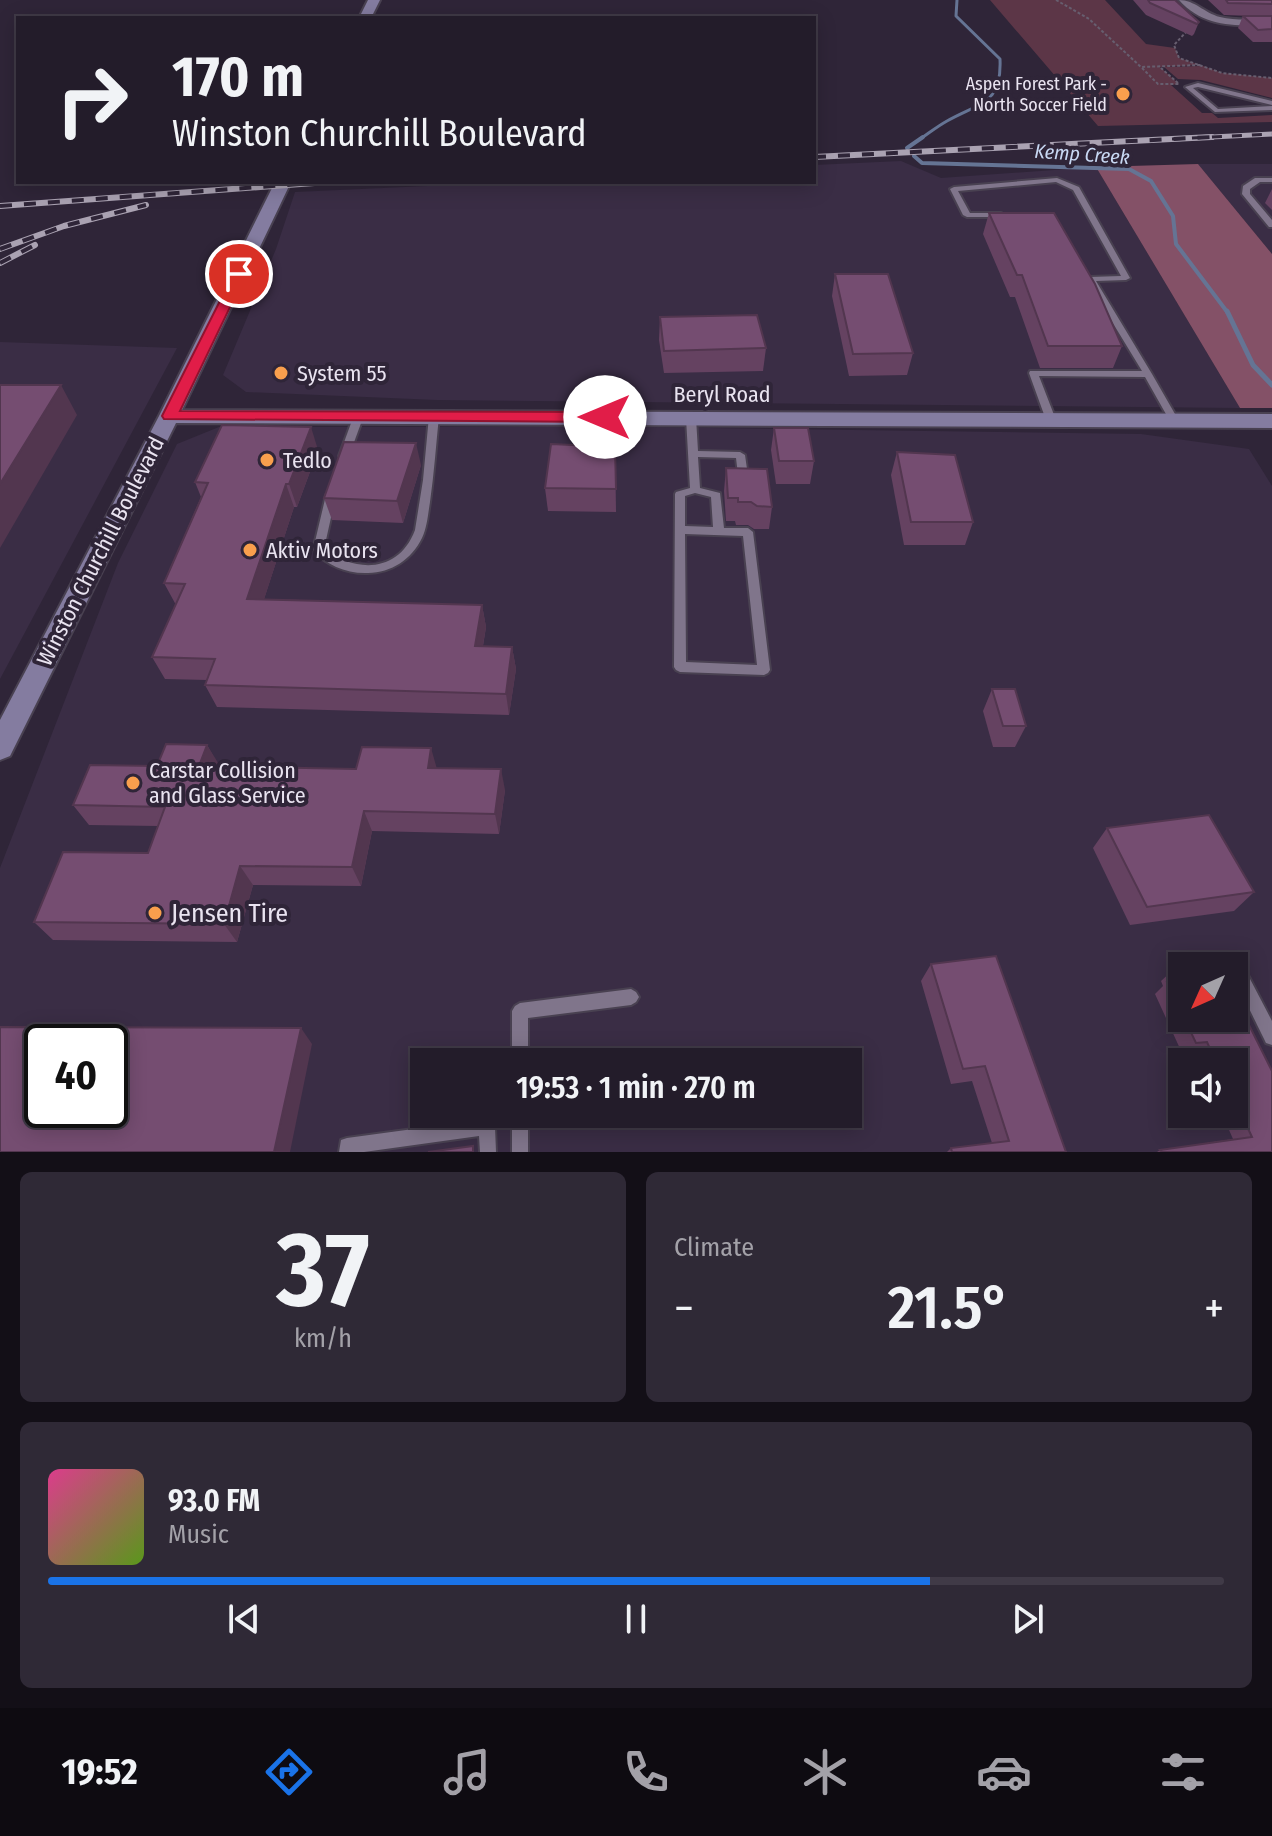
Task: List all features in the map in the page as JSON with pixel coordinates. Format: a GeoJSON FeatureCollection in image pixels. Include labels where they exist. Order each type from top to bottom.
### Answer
{"type":"FeatureCollection","features":[{"type":"Feature","properties":{"kind":"street"},"geometry":{"type":"LineString","coordinates":[[1184,0],[1200,16],[1210,20],[1272,22]]}},
{"type":"Feature","properties":{"kind":"street","name":"Winston Churchill Boulevard"},"geometry":{"type":"LineString","coordinates":[[0,748],[122,503],[169,416],[282,184]]}},
{"type":"Feature","properties":{"kind":"street","name":"Beryl Road"},"geometry":{"type":"LineString","coordinates":[[169,416],[1272,421]]}},
{"type":"Feature","properties":{"kind":"lane"},"geometry":{"type":"LineString","coordinates":[[1198,85],[1272,106],[1217,111],[1188,87],[1198,85]]}},
{"type":"Feature","properties":{"kind":"lane"},"geometry":{"type":"LineString","coordinates":[[1009,215],[967,215],[954,189],[1057,180],[1076,189],[1126,278],[1090,279]]}},
{"type":"Feature","properties":{"kind":"lane"},"geometry":{"type":"LineString","coordinates":[[1272,180],[1258,180],[1246,188],[1246,194],[1272,225]]}},
{"type":"Feature","properties":{"kind":"lane"},"geometry":{"type":"LineString","coordinates":[[1083,266],[1174,421]]}},
{"type":"Feature","properties":{"kind":"lane"},"geometry":{"type":"LineString","coordinates":[[1051,420],[1033,373],[1148,374]]}},
{"type":"Feature","properties":{"kind":"lane"},"geometry":{"type":"LineString","coordinates":[[339,469],[359,415]]}},
{"type":"Feature","properties":{"kind":"lane"},"geometry":{"type":"LineString","coordinates":[[336,482],[320,531],[318,550],[332,563],[347,569],[375,570],[393,564],[418,537],[434,416]]}},
{"type":"Feature","properties":{"kind":"lane"},"geometry":{"type":"LineString","coordinates":[[691,418],[695,490]]}},
{"type":"Feature","properties":{"kind":"lane"},"geometry":{"type":"LineString","coordinates":[[693,454],[740,455],[745,486]]}},
{"type":"Feature","properties":{"kind":"lane"},"geometry":{"type":"LineString","coordinates":[[680,530],[748,532],[764,670],[680,667],[680,530],[680,494],[695,490],[716,495],[719,531]]}},
{"type":"Feature","properties":{"kind":"lane"},"geometry":{"type":"LineString","coordinates":[[1248,990],[1272,1037]]}},
{"type":"Feature","properties":{"kind":"lane"},"geometry":{"type":"LineString","coordinates":[[520,1048],[520,1011],[631,997]]}},
{"type":"Feature","properties":{"kind":"lane"},"geometry":{"type":"LineString","coordinates":[[347,1152],[347,1146],[487,1127],[488,1152]]}},
{"type":"Feature","properties":{"kind":"lane"},"geometry":{"type":"LineString","coordinates":[[520,1128],[520,1152]]}},
{"type":"Feature","properties":{"kind":"path"},"geometry":{"type":"LineString","coordinates":[[1056,0],[1083,15],[1166,91]]}},
{"type":"Feature","properties":{"kind":"path"},"geometry":{"type":"LineString","coordinates":[[1210,20],[1187,31],[1174,45],[1179,58],[1222,73],[1272,78]]}},
{"type":"Feature","properties":{"kind":"path"},"geometry":{"type":"LineString","coordinates":[[1141,67],[1200,65]]}},
{"type":"Feature","properties":{"kind":"path"},"geometry":{"type":"LineString","coordinates":[[1158,84],[1179,84],[1159,66]]}},
{"type":"Feature","properties":{"kind":"shaded area"},"geometry":{"type":"Polygon","coordinates":[[[990,0],[1105,0],[1146,44],[1175,48],[1179,58],[1200,65],[1160,67],[1179,84],[1171,85],[1202,113],[1212,113],[1218,118],[1272,115],[1272,122],[1098,126],[990,0]]]}},
{"type":"Feature","properties":{"kind":"shaded area"},"geometry":{"type":"Polygon","coordinates":[[[1203,66],[1222,73],[1272,78],[1272,98],[1201,80],[1178,79],[1164,67],[1203,66]]]}},
{"type":"Feature","properties":{"kind":"shaded area"},"geometry":{"type":"Polygon","coordinates":[[[901,161],[941,178],[1096,167],[1240,408],[437,400],[246,392],[223,375],[276,249],[295,192],[470,184],[816,184],[816,165],[901,161]]]}},
{"type":"Feature","properties":{"kind":"shaded area"},"geometry":{"type":"Polygon","coordinates":[[[1198,164],[1272,164],[1272,254],[1198,164]]]}},
{"type":"Feature","properties":{"kind":"shaded area"},"geometry":{"type":"Polygon","coordinates":[[[1198,164],[1272,254],[1272,408],[1240,408],[1096,167],[1198,164]]]}},
{"type":"Feature","properties":{"kind":"shaded area"},"geometry":{"type":"Polygon","coordinates":[[[0,342],[177,348],[0,679],[0,342]]]}},
{"type":"Feature","properties":{"kind":"shaded area"},"geometry":{"type":"Polygon","coordinates":[[[219,427],[631,427],[1141,434],[1249,449],[1272,486],[1272,1152],[0,1152],[0,868],[118,563],[177,444],[219,427]]]}},
{"type":"Feature","properties":{"kind":"building"},"geometry":{"type":"Polygon","coordinates":[[[1148,0],[1175,0],[1199,22],[1197,24],[1148,0]]]}},
{"type":"Feature","properties":{"kind":"building"},"geometry":{"type":"Polygon","coordinates":[[[1226,0],[1272,0],[1272,4],[1228,3],[1226,0]]]}},
{"type":"Feature","properties":{"kind":"building"},"geometry":{"type":"Polygon","coordinates":[[[1243,16],[1272,16],[1272,29],[1258,30],[1243,16]]]}},
{"type":"Feature","properties":{"kind":"building"},"geometry":{"type":"Polygon","coordinates":[[[989,213],[1054,213],[1095,284],[1122,346],[1048,346],[1022,275],[1017,275],[989,213]]]}},
{"type":"Feature","properties":{"kind":"building"},"geometry":{"type":"Polygon","coordinates":[[[835,274],[888,274],[913,353],[853,354],[835,274]]]}},
{"type":"Feature","properties":{"kind":"building"},"geometry":{"type":"Polygon","coordinates":[[[757,315],[766,348],[664,351],[660,317],[757,315]]]}},
{"type":"Feature","properties":{"kind":"building"},"geometry":{"type":"Polygon","coordinates":[[[0,385],[61,385],[0,484],[0,385]]]}},
{"type":"Feature","properties":{"kind":"building"},"geometry":{"type":"Polygon","coordinates":[[[222,425],[311,427],[289,484],[286,484],[247,599],[482,605],[475,646],[512,647],[506,694],[205,685],[215,659],[152,657],[185,584],[164,583],[208,483],[195,482],[222,425]]]}},
{"type":"Feature","properties":{"kind":"building"},"geometry":{"type":"Polygon","coordinates":[[[774,428],[808,428],[814,461],[779,461],[774,428]]]}},
{"type":"Feature","properties":{"kind":"building"},"geometry":{"type":"Polygon","coordinates":[[[344,442],[416,443],[397,501],[324,498],[344,442]]]}},
{"type":"Feature","properties":{"kind":"building"},"geometry":{"type":"Polygon","coordinates":[[[551,444],[615,447],[616,489],[545,488],[551,444]]]}},
{"type":"Feature","properties":{"kind":"building"},"geometry":{"type":"Polygon","coordinates":[[[897,452],[955,455],[973,522],[911,522],[897,452]]]}},
{"type":"Feature","properties":{"kind":"building"},"geometry":{"type":"Polygon","coordinates":[[[726,468],[767,469],[772,507],[728,498],[726,468]]]}},
{"type":"Feature","properties":{"kind":"building"},"geometry":{"type":"Polygon","coordinates":[[[992,689],[1015,689],[1026,726],[1003,726],[992,689]]]}},
{"type":"Feature","properties":{"kind":"building"},"geometry":{"type":"Polygon","coordinates":[[[166,744],[207,745],[199,766],[356,769],[362,747],[431,748],[428,768],[501,769],[495,814],[364,811],[352,867],[240,866],[224,924],[34,922],[63,852],[148,853],[165,807],[73,805],[90,765],[157,766],[166,744]]]}},
{"type":"Feature","properties":{"kind":"building"},"geometry":{"type":"Polygon","coordinates":[[[1209,815],[1254,892],[1147,907],[1107,828],[1209,815]]]}},
{"type":"Feature","properties":{"kind":"building"},"geometry":{"type":"Polygon","coordinates":[[[996,956],[1066,1152],[952,1152],[951,1148],[1009,1141],[985,1066],[963,1069],[931,964],[996,956]]]}},
{"type":"Feature","properties":{"kind":"building"},"geometry":{"type":"Polygon","coordinates":[[[1248,1023],[1272,1071],[1272,1152],[1160,1150],[1252,1137],[1248,1128],[1248,1048],[1210,1048],[1207,1042],[1196,1043],[1191,1032],[1248,1032],[1248,1023]]]}},
{"type":"Feature","properties":{"kind":"building"},"geometry":{"type":"Polygon","coordinates":[[[0,1027],[24,1027],[24,1128],[128,1128],[128,1027],[301,1028],[274,1152],[0,1152],[0,1027]]]}},
{"type":"Feature","properties":{"kind":"building"},"geometry":{"type":"Polygon","coordinates":[[[473,1146],[473,1152],[428,1152],[473,1146]]]}},
{"type":"Feature","properties":{"kind":"waterway","name":"Kemp Creek"},"geometry":{"type":"LineString","coordinates":[[923,137],[987,100],[1000,74],[1000,59],[956,16],[957,0]]}},
{"type":"Feature","properties":{"kind":"waterway","name":"Kemp Creek"},"geometry":{"type":"LineString","coordinates":[[907,148],[923,137]]}},
{"type":"Feature","properties":{"kind":"waterway","name":"Kemp Creek"},"geometry":{"type":"LineString","coordinates":[[914,156],[922,163],[1129,169],[1151,181],[1173,216],[1176,244],[1228,313]]}},
{"type":"Feature","properties":{"kind":"waterway","name":"Kemp Creek"},"geometry":{"type":"LineString","coordinates":[[1228,313],[1253,365],[1272,385]]}},
{"type":"Feature","properties":{"kind":"railway"},"geometry":{"type":"LineString","coordinates":[[1212,137],[1272,134]]}},
{"type":"Feature","properties":{"kind":"railway"},"geometry":{"type":"LineString","coordinates":[[816,157],[1212,137]]}},
{"type":"Feature","properties":{"kind":"railway"},"geometry":{"type":"LineString","coordinates":[[1172,139],[1212,137]]}},
{"type":"Feature","properties":{"kind":"railway"},"geometry":{"type":"LineString","coordinates":[[0,206],[301,184]]}},
{"type":"Feature","properties":{"kind":"railway"},"geometry":{"type":"LineString","coordinates":[[0,249],[64,226],[146,205]]}},
{"type":"Feature","properties":{"kind":"railway"},"geometry":{"type":"LineString","coordinates":[[0,263],[35,245]]}},
{"type":"Feature","properties":{"kind":"place","name":"Aspen Forest Park - North Soccer Field"},"geometry":{"type":"Point","coordinates":[1123,94]}},
{"type":"Feature","properties":{"kind":"place","name":"System 55"},"geometry":{"type":"Point","coordinates":[281,373]}},
{"type":"Feature","properties":{"kind":"place","name":"Tedlo"},"geometry":{"type":"Point","coordinates":[267,460]}},
{"type":"Feature","properties":{"kind":"place","name":"Aktiv Motors"},"geometry":{"type":"Point","coordinates":[250,550]}},
{"type":"Feature","properties":{"kind":"place","name":"Carstar Collision and Glass Service"},"geometry":{"type":"Point","coordinates":[133,783]}},
{"type":"Feature","properties":{"kind":"place","name":"Jensen Tire"},"geometry":{"type":"Point","coordinates":[155,913]}},
{"type":"Feature","properties":{"kind":"route"},"geometry":{"type":"LineString","coordinates":[[239,274],[169,416],[605,417]]}}]}
